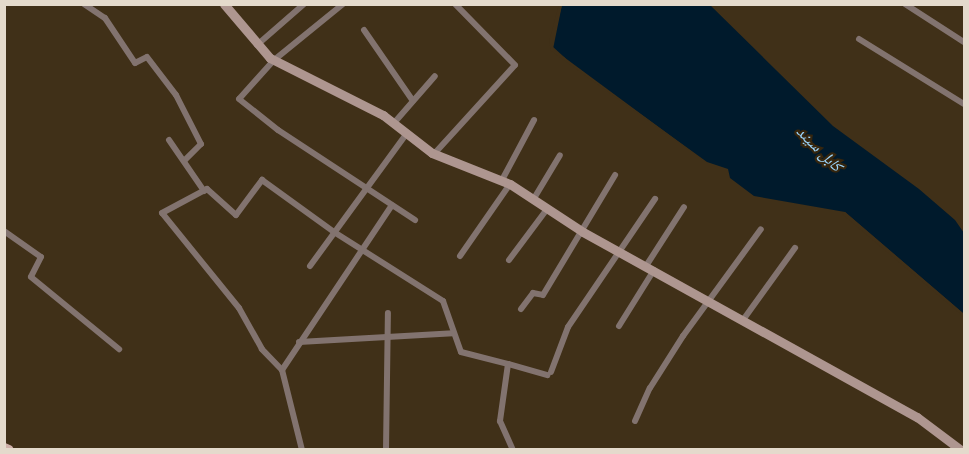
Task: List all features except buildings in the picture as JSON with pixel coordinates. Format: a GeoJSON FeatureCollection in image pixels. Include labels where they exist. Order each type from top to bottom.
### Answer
{"type":"FeatureCollection","features":[{"type":"Feature","properties":{"kind":"main road"},"geometry":{"type":"LineString","coordinates":[[4,448],[9,450]]}},
{"type":"Feature","properties":{"kind":"street"},"geometry":{"type":"LineString","coordinates":[[84,4],[105,18],[135,63],[147,57],[176,95],[201,144],[184,161]]}},
{"type":"Feature","properties":{"kind":"street"},"geometry":{"type":"LineString","coordinates":[[224,4],[257,45],[274,60],[394,123],[434,154],[506,182],[583,232],[917,417],[961,450]]}},
{"type":"Feature","properties":{"kind":"street"},"geometry":{"type":"LineString","coordinates":[[257,45],[304,4]]}},
{"type":"Feature","properties":{"kind":"street"},"geometry":{"type":"LineString","coordinates":[[343,4],[274,60],[239,99],[278,130],[415,220]]}},
{"type":"Feature","properties":{"kind":"street"},"geometry":{"type":"LineString","coordinates":[[434,154],[515,65],[455,4]]}},
{"type":"Feature","properties":{"kind":"street"},"geometry":{"type":"LineString","coordinates":[[904,4],[964,42]]}},
{"type":"Feature","properties":{"kind":"street"},"geometry":{"type":"LineString","coordinates":[[364,30],[413,101]]}},
{"type":"Feature","properties":{"kind":"street"},"geometry":{"type":"LineString","coordinates":[[859,39],[964,104]]}},
{"type":"Feature","properties":{"kind":"street"},"geometry":{"type":"LineString","coordinates":[[394,123],[435,76]]}},
{"type":"Feature","properties":{"kind":"street"},"geometry":{"type":"LineString","coordinates":[[460,256],[506,182],[534,120]]}},
{"type":"Feature","properties":{"kind":"street"},"geometry":{"type":"LineString","coordinates":[[310,266],[407,133]]}},
{"type":"Feature","properties":{"kind":"street"},"geometry":{"type":"LineString","coordinates":[[170,140],[204,190],[236,215],[262,180],[334,232],[443,301],[461,352],[508,364],[549,373],[568,327],[577,324],[656,199],[621,253]]}},
{"type":"Feature","properties":{"kind":"street"},"geometry":{"type":"LineString","coordinates":[[533,200],[560,155]]}},
{"type":"Feature","properties":{"kind":"street"},"geometry":{"type":"LineString","coordinates":[[521,309],[533,293],[543,295],[583,232],[615,175]]}},
{"type":"Feature","properties":{"kind":"street"},"geometry":{"type":"LineString","coordinates":[[204,190],[162,213],[233,300],[262,349],[282,370],[290,391],[302,450]]}},
{"type":"Feature","properties":{"kind":"street"},"geometry":{"type":"LineString","coordinates":[[282,370],[392,205]]}},
{"type":"Feature","properties":{"kind":"street"},"geometry":{"type":"LineString","coordinates":[[619,326],[684,207]]}},
{"type":"Feature","properties":{"kind":"street"},"geometry":{"type":"LineString","coordinates":[[508,260],[547,209]]}},
{"type":"Feature","properties":{"kind":"street"},"geometry":{"type":"LineString","coordinates":[[635,421],[650,388],[761,229]]}},
{"type":"Feature","properties":{"kind":"street"},"geometry":{"type":"LineString","coordinates":[[4,231],[41,257],[31,277],[118,349]]}},
{"type":"Feature","properties":{"kind":"street"},"geometry":{"type":"LineString","coordinates":[[742,320],[795,248]]}},
{"type":"Feature","properties":{"kind":"street"},"geometry":{"type":"LineString","coordinates":[[386,450],[388,313]]}},
{"type":"Feature","properties":{"kind":"street"},"geometry":{"type":"LineString","coordinates":[[299,342],[453,333]]}},
{"type":"Feature","properties":{"kind":"street"},"geometry":{"type":"LineString","coordinates":[[508,364],[500,421],[513,450]]}},
{"type":"Feature","properties":{"kind":"water","name":"کابل سيند"},"geometry":{"type":"Polygon","coordinates":[[[562,5],[710,5],[833,126],[919,189],[955,220],[964,233],[964,314],[845,212],[754,196],[730,178],[728,169],[707,162],[574,66],[552,46],[562,5]]]}},
{"type":"Feature","properties":{"kind":"pier"},"geometry":{"type":"Polygon","coordinates":[[[559,4],[562,5],[553,49],[710,165],[551,51],[549,42],[559,4]]]}},
{"type":"Feature","properties":{"kind":"pier"},"geometry":{"type":"Polygon","coordinates":[[[845,212],[964,314],[964,317],[842,214],[845,212]]]}}]}
